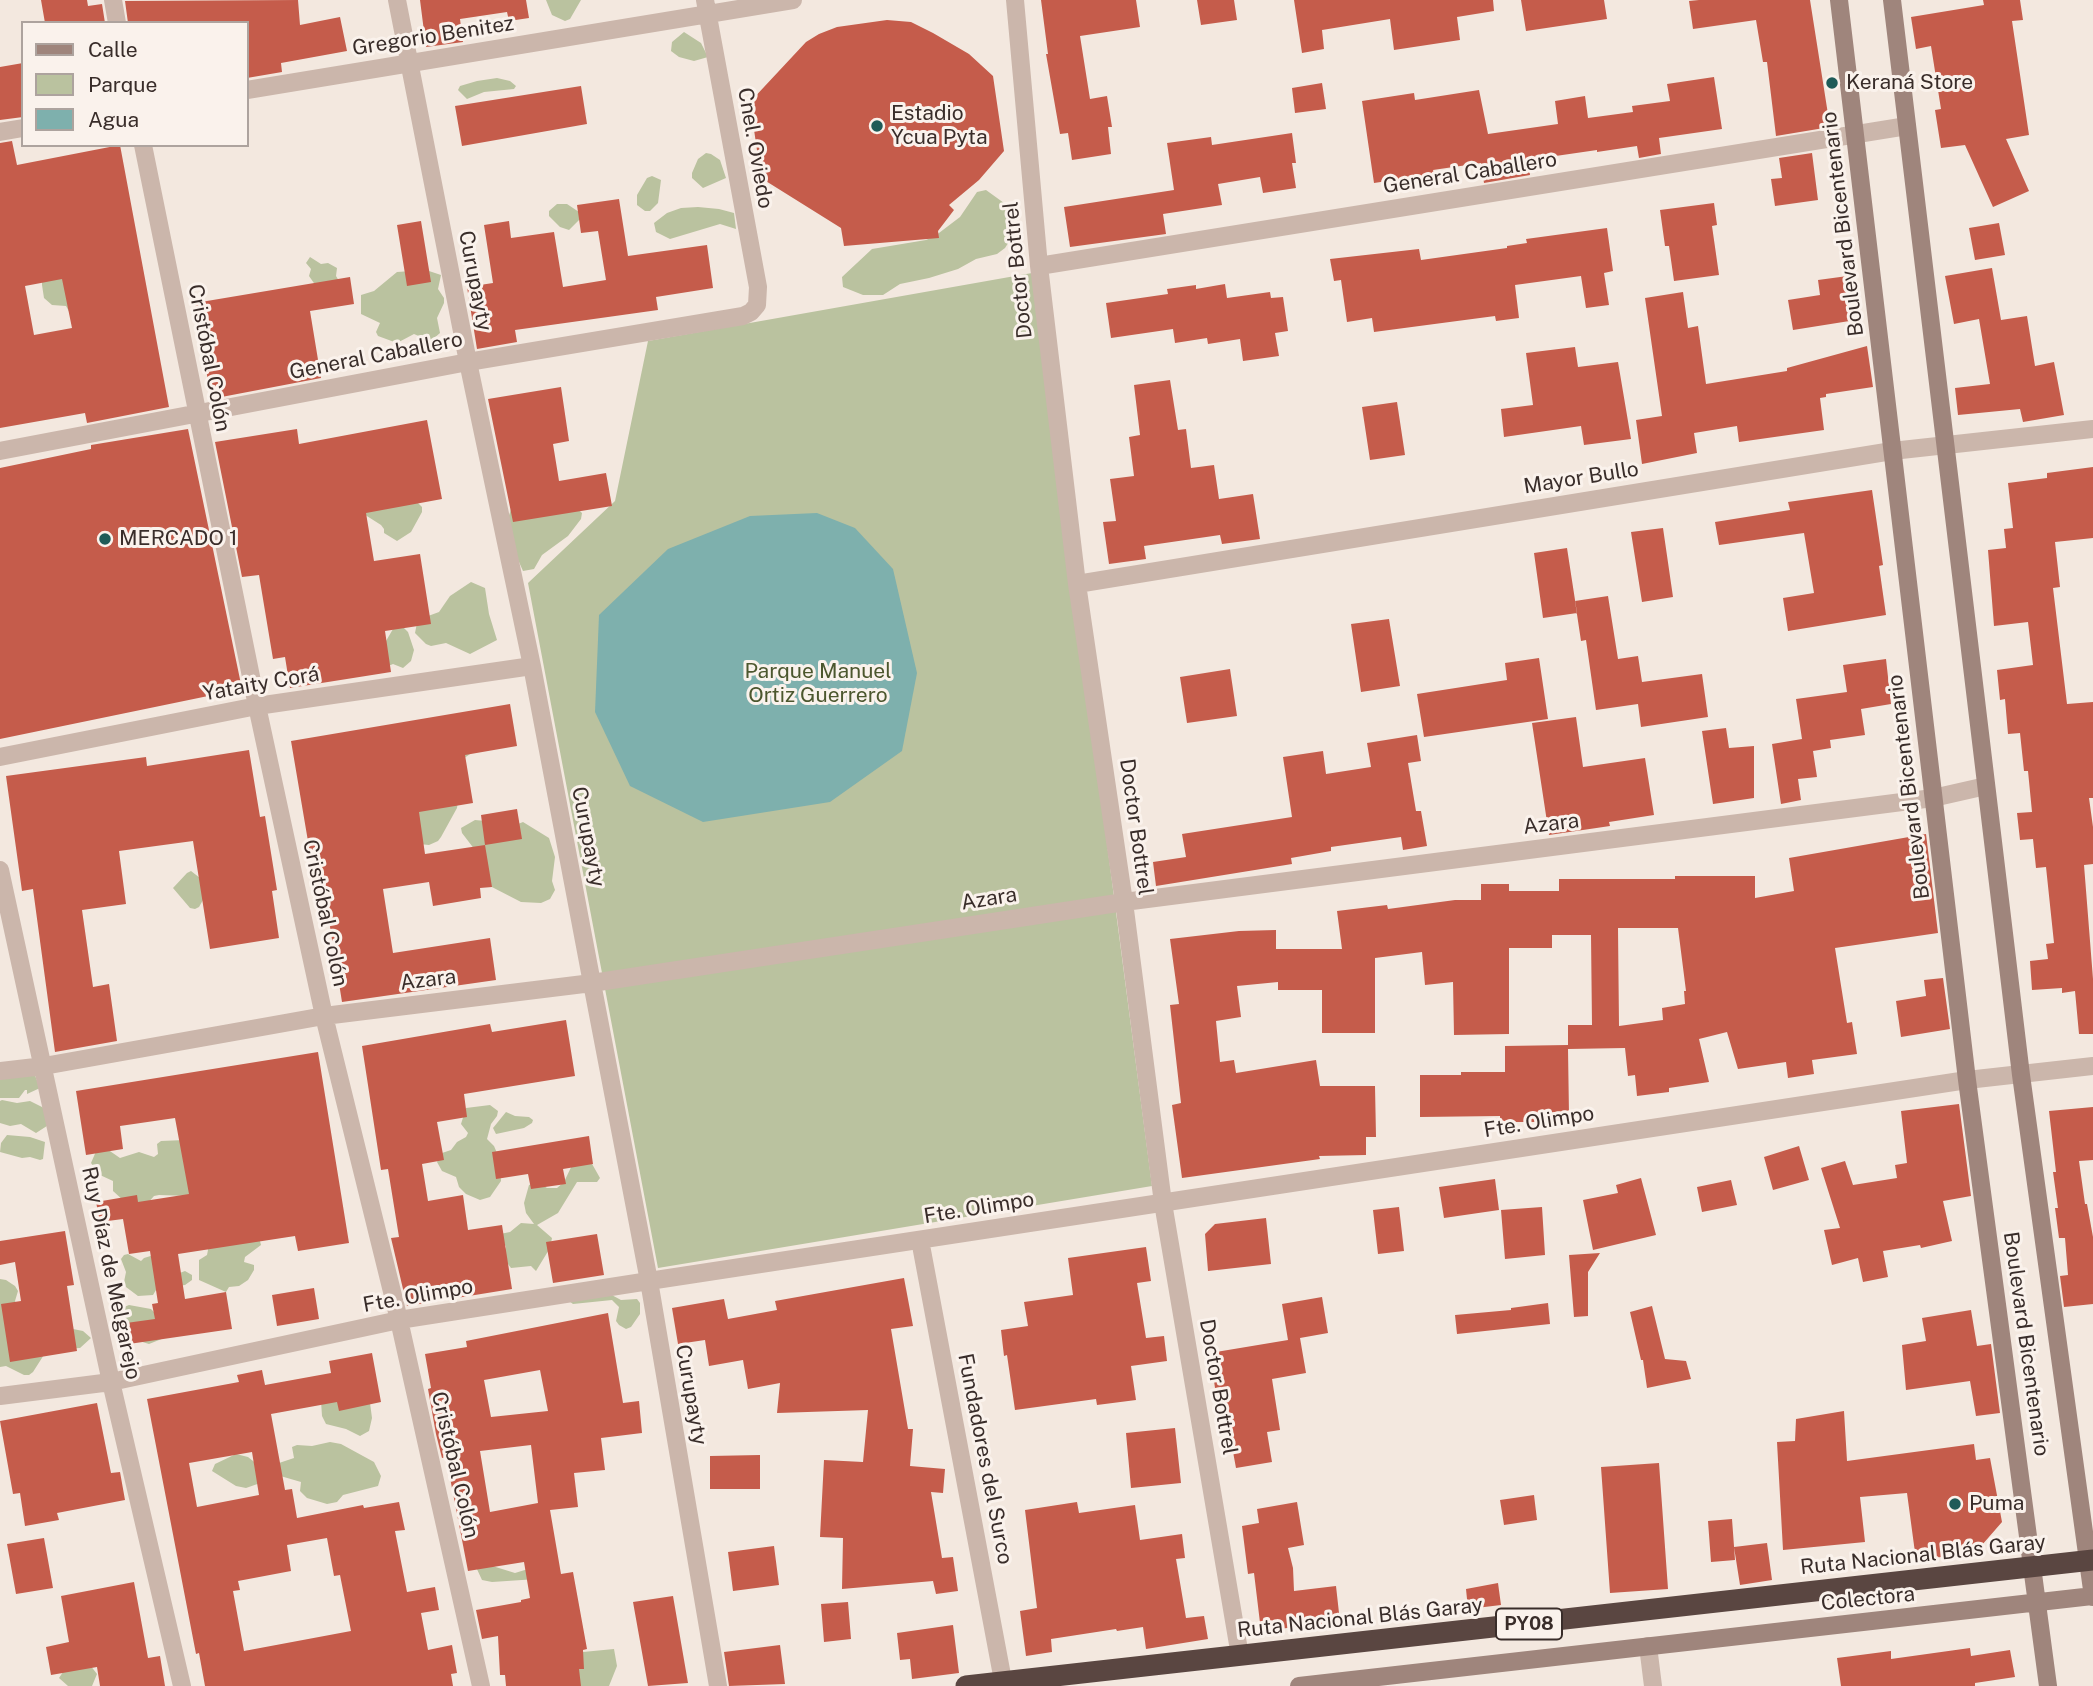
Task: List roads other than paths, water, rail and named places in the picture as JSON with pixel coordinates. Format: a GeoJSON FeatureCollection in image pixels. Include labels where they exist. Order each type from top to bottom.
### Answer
{"type":"FeatureCollection","features":[{"type":"Feature","properties":{"kind":"highway","name":"Ruta Nacional Blás Garay"},"geometry":{"type":"LineString","coordinates":[[966,1686],[1004,1684],[2091,1561]]}},
{"type":"Feature","properties":{"kind":"main road","name":"Boulevard Bicentenario"},"geometry":{"type":"LineString","coordinates":[[1839,0],[1967,1080],[2048,1686]]}},
{"type":"Feature","properties":{"kind":"main road","name":"Boulevard Bicentenario"},"geometry":{"type":"LineString","coordinates":[[1892,0],[2021,1075],[2091,1561],[2093,1596]]}},
{"type":"Feature","properties":{"kind":"main road","name":"Colectora"},"geometry":{"type":"LineString","coordinates":[[1299,1686],[2093,1596]]}},
{"type":"Feature","properties":{"kind":"street"},"geometry":{"type":"LineString","coordinates":[[113,0],[117,21]]}},
{"type":"Feature","properties":{"kind":"street","name":"Curupayty"},"geometry":{"type":"LineString","coordinates":[[397,0],[468,362],[532,666],[649,1280],[718,1686]]}},
{"type":"Feature","properties":{"kind":"street","name":"Gregorio Benitez"},"geometry":{"type":"LineString","coordinates":[[248,90],[409,63],[706,7],[793,0]]}},
{"type":"Feature","properties":{"kind":"street","name":"Doctor Bottrel"},"geometry":{"type":"LineString","coordinates":[[1015,0],[1040,266],[1077,584],[1124,902],[1163,1203],[1240,1656]]}},
{"type":"Feature","properties":{"kind":"street","name":"Cnel. Oviedo"},"geometry":{"type":"LineString","coordinates":[[706,7],[758,287],[757,305]]}},
{"type":"Feature","properties":{"kind":"street","name":"General Caballero"},"geometry":{"type":"LineString","coordinates":[[1040,266],[1907,126]]}},
{"type":"Feature","properties":{"kind":"street"},"geometry":{"type":"LineString","coordinates":[[0,132],[21,128]]}},
{"type":"Feature","properties":{"kind":"street","name":"Cristóbal Colón"},"geometry":{"type":"LineString","coordinates":[[143,147],[257,706],[324,1016],[399,1321],[481,1686]]}},
{"type":"Feature","properties":{"kind":"street","name":"General Caballero"},"geometry":{"type":"LineString","coordinates":[[0,451],[468,362],[743,316],[757,305]]}},
{"type":"Feature","properties":{"kind":"street","name":"Mayor Bullo"},"geometry":{"type":"LineString","coordinates":[[1077,584],[1892,451],[2093,429]]}},
{"type":"Feature","properties":{"kind":"street","name":"Yataity Corá"},"geometry":{"type":"LineString","coordinates":[[0,757],[257,706],[532,666]]}},
{"type":"Feature","properties":{"kind":"street","name":"Azara"},"geometry":{"type":"LineString","coordinates":[[0,1072],[324,1016],[592,983],[1124,902],[1933,798],[1986,786]]}},
{"type":"Feature","properties":{"kind":"street","name":"Ruy Díaz de Melgarejo"},"geometry":{"type":"LineString","coordinates":[[0,870],[111,1382],[182,1686]]}},
{"type":"Feature","properties":{"kind":"street","name":"Fte. Olimpo"},"geometry":{"type":"LineString","coordinates":[[0,1396],[111,1382],[399,1321],[649,1280],[1967,1080],[2093,1066]]}},
{"type":"Feature","properties":{"kind":"street","name":"Fundadores del Surco"},"geometry":{"type":"LineString","coordinates":[[920,1240],[1004,1684]]}},
{"type":"Feature","properties":{"kind":"street"},"geometry":{"type":"LineString","coordinates":[[1648,1646],[1653,1686]]}},
{"type":"Feature","properties":{"kind":"water"},"geometry":{"type":"Polygon","coordinates":[[[817,513],[855,528],[893,569],[917,673],[902,751],[830,802],[703,822],[630,786],[595,712],[599,615],[668,549],[750,516],[817,513]]]}},
{"type":"Feature","properties":{"kind":"place","name":"Keraná Store"},"geometry":{"type":"Point","coordinates":[1832,83]}},
{"type":"Feature","properties":{"kind":"place","name":"Estadio Ycua Pyta"},"geometry":{"type":"Point","coordinates":[877,126]}},
{"type":"Feature","properties":{"kind":"place","name":"MERCADO 1"},"geometry":{"type":"Point","coordinates":[105,539]}},
{"type":"Feature","properties":{"kind":"place","name":"Puma"},"geometry":{"type":"Point","coordinates":[1955,1504]}},
{"type":"Feature","properties":{"kind":"park label","name":"Parque Manuel Ortiz Guerrero"},"geometry":{"type":"Point","coordinates":[818,684]}}]}
